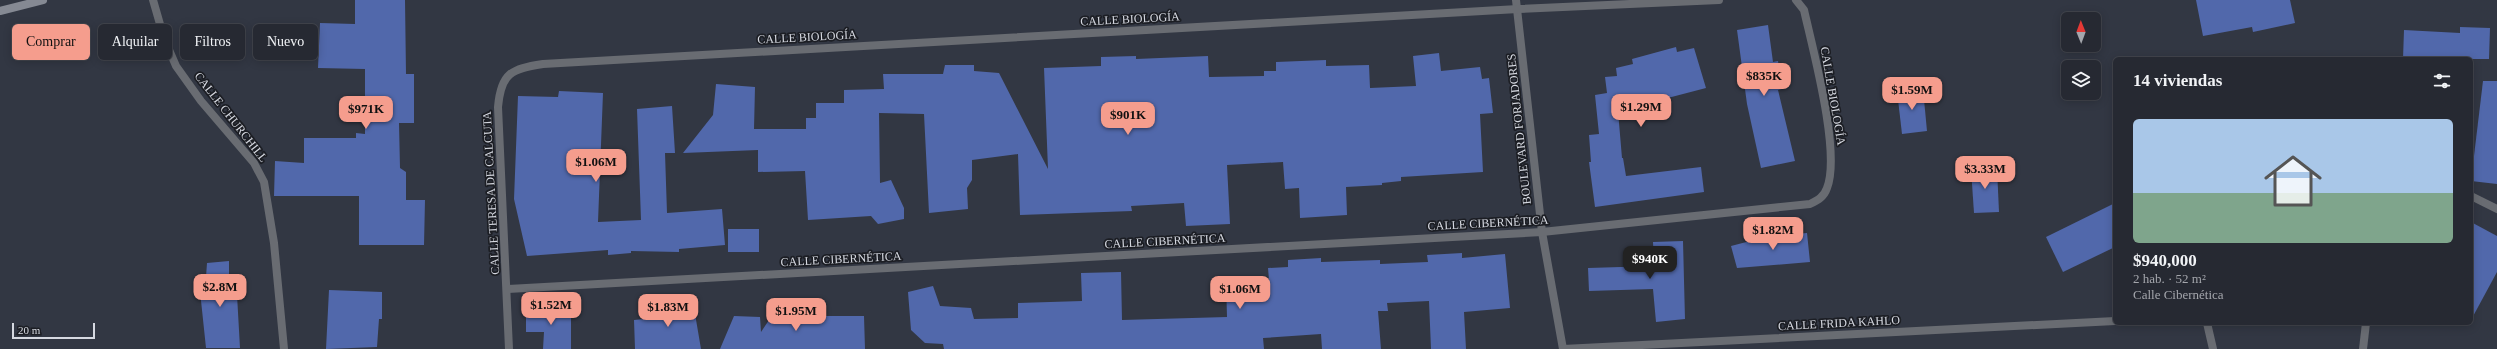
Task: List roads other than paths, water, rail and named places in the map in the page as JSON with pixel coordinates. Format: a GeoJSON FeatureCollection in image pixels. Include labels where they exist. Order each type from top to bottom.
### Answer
{"type":"FeatureCollection","features":[{"type":"Feature","properties":{"kind":"main road"},"geometry":{"type":"LineString","coordinates":[[0,11],[43,0]]}},
{"type":"Feature","properties":{"kind":"street","name":"CALLE CHURCHILL"},"geometry":{"type":"LineString","coordinates":[[153,0],[164,38],[176,66],[201,101],[244,150],[264,182],[274,243],[284,349]]}},
{"type":"Feature","properties":{"kind":"street","name":"BOULEVARD FORJADORES"},"geometry":{"type":"LineString","coordinates":[[1516,0],[1542,232],[1563,349]]}},
{"type":"Feature","properties":{"kind":"street","name":"CALLE BIOLOGÍA"},"geometry":{"type":"LineString","coordinates":[[542,64],[1518,9],[1719,0]]}},
{"type":"Feature","properties":{"kind":"street","name":"CALLE BIOLOGÍA"},"geometry":{"type":"LineString","coordinates":[[1796,0],[1804,10],[1827,119],[1830,178],[1827,190],[1821,199]]}},
{"type":"Feature","properties":{"kind":"street","name":"CALLE TERESA DE CALCUTA"},"geometry":{"type":"LineString","coordinates":[[509,349],[499,92],[503,80],[510,72],[542,64]]}},
{"type":"Feature","properties":{"kind":"street"},"geometry":{"type":"LineString","coordinates":[[2473,197],[2497,209]]}},
{"type":"Feature","properties":{"kind":"street","name":"CALLE CIBERNÉTICA"},"geometry":{"type":"LineString","coordinates":[[507,289],[1542,232],[1794,207],[1810,204],[1821,199]]}},
{"type":"Feature","properties":{"kind":"street","name":"CALLE FRIDA KAHLO"},"geometry":{"type":"LineString","coordinates":[[1563,349],[2113,321]]}},
{"type":"Feature","properties":{"kind":"street"},"geometry":{"type":"LineString","coordinates":[[2207,325],[2213,349]]}},
{"type":"Feature","properties":{"kind":"street"},"geometry":{"type":"LineString","coordinates":[[2363,349],[2366,325]]}}]}
